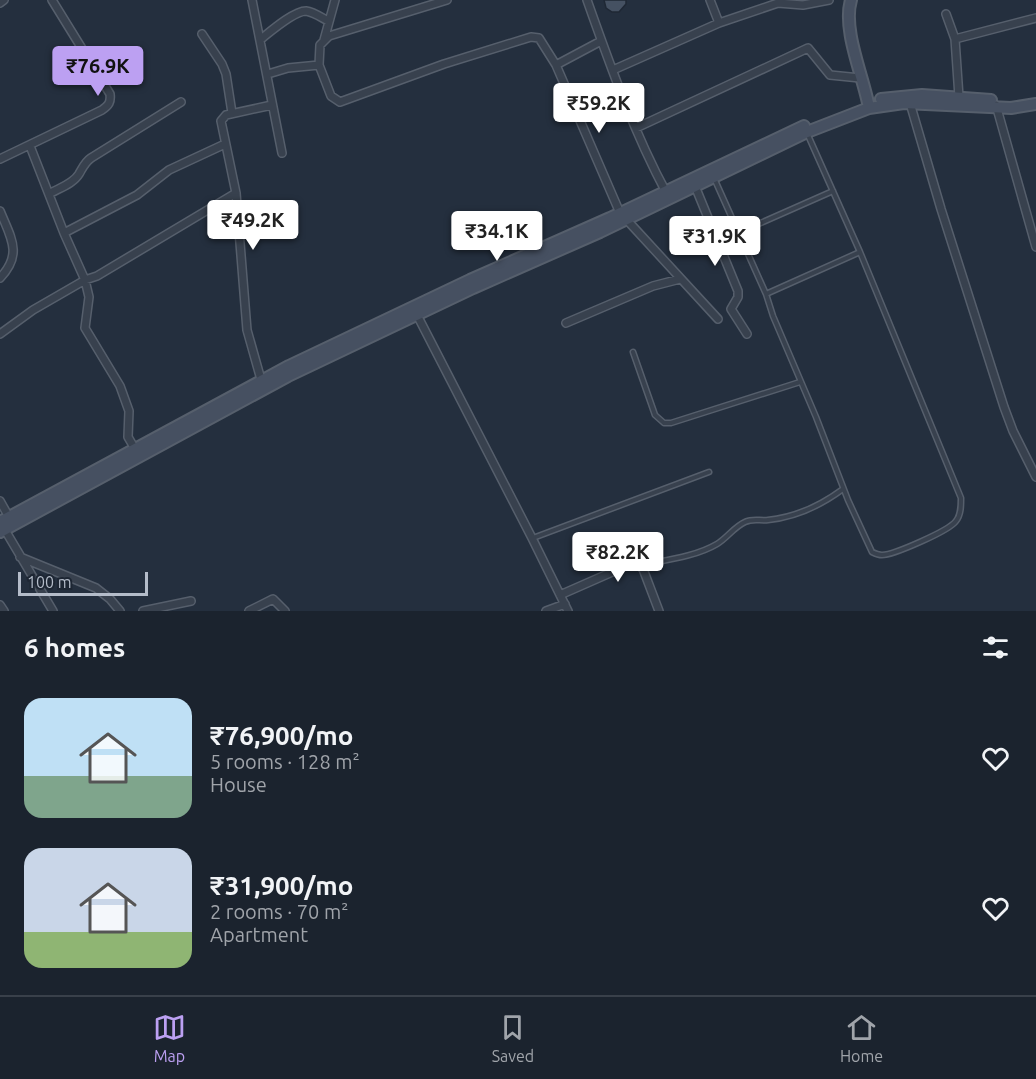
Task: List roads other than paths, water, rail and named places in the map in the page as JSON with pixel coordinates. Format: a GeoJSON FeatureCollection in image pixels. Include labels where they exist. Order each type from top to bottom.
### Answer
{"type":"FeatureCollection","features":[{"type":"Feature","properties":{"kind":"main road"},"geometry":{"type":"LineString","coordinates":[[851,0],[849,20],[860,78],[868,105]]}},
{"type":"Feature","properties":{"kind":"main road"},"geometry":{"type":"LineString","coordinates":[[3,525],[135,449],[262,385],[415,311],[667,195],[803,126],[907,95],[959,97],[996,104]]}},
{"type":"Feature","properties":{"kind":"main road"},"geometry":{"type":"LineString","coordinates":[[667,195],[713,178],[868,105],[996,104],[1010,100],[1032,104]]}},
{"type":"Feature","properties":{"kind":"main road"},"geometry":{"type":"LineString","coordinates":[[3,525],[262,385]]}},
{"type":"Feature","properties":{"kind":"street"},"geometry":{"type":"LineString","coordinates":[[0,3],[4,0]]}},
{"type":"Feature","properties":{"kind":"street"},"geometry":{"type":"LineString","coordinates":[[0,159],[102,110],[111,100],[110,94],[52,0]]}},
{"type":"Feature","properties":{"kind":"street"},"geometry":{"type":"LineString","coordinates":[[252,0],[282,153]]}},
{"type":"Feature","properties":{"kind":"street"},"geometry":{"type":"LineString","coordinates":[[324,40],[335,0]]}},
{"type":"Feature","properties":{"kind":"street"},"geometry":{"type":"LineString","coordinates":[[447,0],[329,36],[324,40],[320,45],[319,65],[331,96],[340,102],[444,64],[531,37],[542,40],[623,216],[718,319]]}},
{"type":"Feature","properties":{"kind":"street"},"geometry":{"type":"LineString","coordinates":[[587,0],[636,128],[667,195]]}},
{"type":"Feature","properties":{"kind":"street"},"geometry":{"type":"LineString","coordinates":[[710,0],[718,23]]}},
{"type":"Feature","properties":{"kind":"street"},"geometry":{"type":"LineString","coordinates":[[613,70],[718,23],[778,3],[802,5],[829,0]]}},
{"type":"Feature","properties":{"kind":"street"},"geometry":{"type":"LineString","coordinates":[[261,39],[297,14],[306,11],[328,21]]}},
{"type":"Feature","properties":{"kind":"street"},"geometry":{"type":"LineString","coordinates":[[946,14],[955,39],[959,97]]}},
{"type":"Feature","properties":{"kind":"street"},"geometry":{"type":"LineString","coordinates":[[955,39],[1036,18]]}},
{"type":"Feature","properties":{"kind":"street"},"geometry":{"type":"LineString","coordinates":[[202,34],[226,74],[232,113]]}},
{"type":"Feature","properties":{"kind":"street"},"geometry":{"type":"LineString","coordinates":[[555,65],[601,41]]}},
{"type":"Feature","properties":{"kind":"street"},"geometry":{"type":"LineString","coordinates":[[636,128],[808,48],[830,75],[860,78]]}},
{"type":"Feature","properties":{"kind":"street"},"geometry":{"type":"LineString","coordinates":[[268,74],[288,68],[319,65]]}},
{"type":"Feature","properties":{"kind":"street"},"geometry":{"type":"LineString","coordinates":[[49,194],[73,180],[86,161],[181,102]]}},
{"type":"Feature","properties":{"kind":"street"},"geometry":{"type":"LineString","coordinates":[[910,103],[1004,407],[1036,477]]}},
{"type":"Feature","properties":{"kind":"street"},"geometry":{"type":"LineString","coordinates":[[996,104],[1036,247]]}},
{"type":"Feature","properties":{"kind":"street"},"geometry":{"type":"LineString","coordinates":[[262,385],[247,330],[236,193],[225,144],[222,118],[232,113],[272,105]]}},
{"type":"Feature","properties":{"kind":"street"},"geometry":{"type":"LineString","coordinates":[[64,233],[122,203],[169,171],[225,144]]}},
{"type":"Feature","properties":{"kind":"street"},"geometry":{"type":"LineString","coordinates":[[30,146],[85,280],[89,297],[85,328],[123,395],[129,411],[128,437],[135,449]]}},
{"type":"Feature","properties":{"kind":"street"},"geometry":{"type":"LineString","coordinates":[[695,186],[738,291],[738,297],[731,309],[747,334]]}},
{"type":"Feature","properties":{"kind":"street"},"geometry":{"type":"LineString","coordinates":[[0,334],[33,310],[85,280],[97,276],[236,193]]}},
{"type":"Feature","properties":{"kind":"street"},"geometry":{"type":"LineString","coordinates":[[0,211],[14,252],[13,261],[0,278]]}},
{"type":"Feature","properties":{"kind":"street"},"geometry":{"type":"LineString","coordinates":[[566,323],[653,286],[680,279]]}},
{"type":"Feature","properties":{"kind":"street"},"geometry":{"type":"LineString","coordinates":[[415,311],[566,608],[546,611]]}},
{"type":"Feature","properties":{"kind":"street"},"geometry":{"type":"LineString","coordinates":[[0,501],[3,525],[53,611]]}},
{"type":"Feature","properties":{"kind":"street"},"geometry":{"type":"LineString","coordinates":[[20,557],[96,588],[120,611]]}},
{"type":"Feature","properties":{"kind":"street"},"geometry":{"type":"LineString","coordinates":[[560,595],[635,562],[641,565],[659,611]]}},
{"type":"Feature","properties":{"kind":"street"},"geometry":{"type":"LineString","coordinates":[[249,611],[273,599],[285,611]]}},
{"type":"Feature","properties":{"kind":"street"},"geometry":{"type":"LineString","coordinates":[[143,611],[191,601]]}},
{"type":"Feature","properties":{"kind":"street"},"geometry":{"type":"LineString","coordinates":[[0,605],[4,611]]}},
{"type":"Feature","properties":{"kind":"lane"},"geometry":{"type":"LineString","coordinates":[[713,178],[766,294],[843,489],[872,552],[881,555],[896,552],[945,531],[956,522],[961,508],[961,498],[860,252],[807,132]]}},
{"type":"Feature","properties":{"kind":"lane"},"geometry":{"type":"LineString","coordinates":[[738,232],[833,191]]}},
{"type":"Feature","properties":{"kind":"lane"},"geometry":{"type":"LineString","coordinates":[[766,294],[860,252]]}},
{"type":"Feature","properties":{"kind":"lane"},"geometry":{"type":"LineString","coordinates":[[633,352],[655,415],[664,423],[671,423],[800,382]]}},
{"type":"Feature","properties":{"kind":"lane"},"geometry":{"type":"LineString","coordinates":[[532,538],[709,472]]}},
{"type":"Feature","properties":{"kind":"lane"},"geometry":{"type":"LineString","coordinates":[[641,565],[708,549],[746,521],[752,519],[766,521],[801,513],[825,502],[843,489]]}}]}
